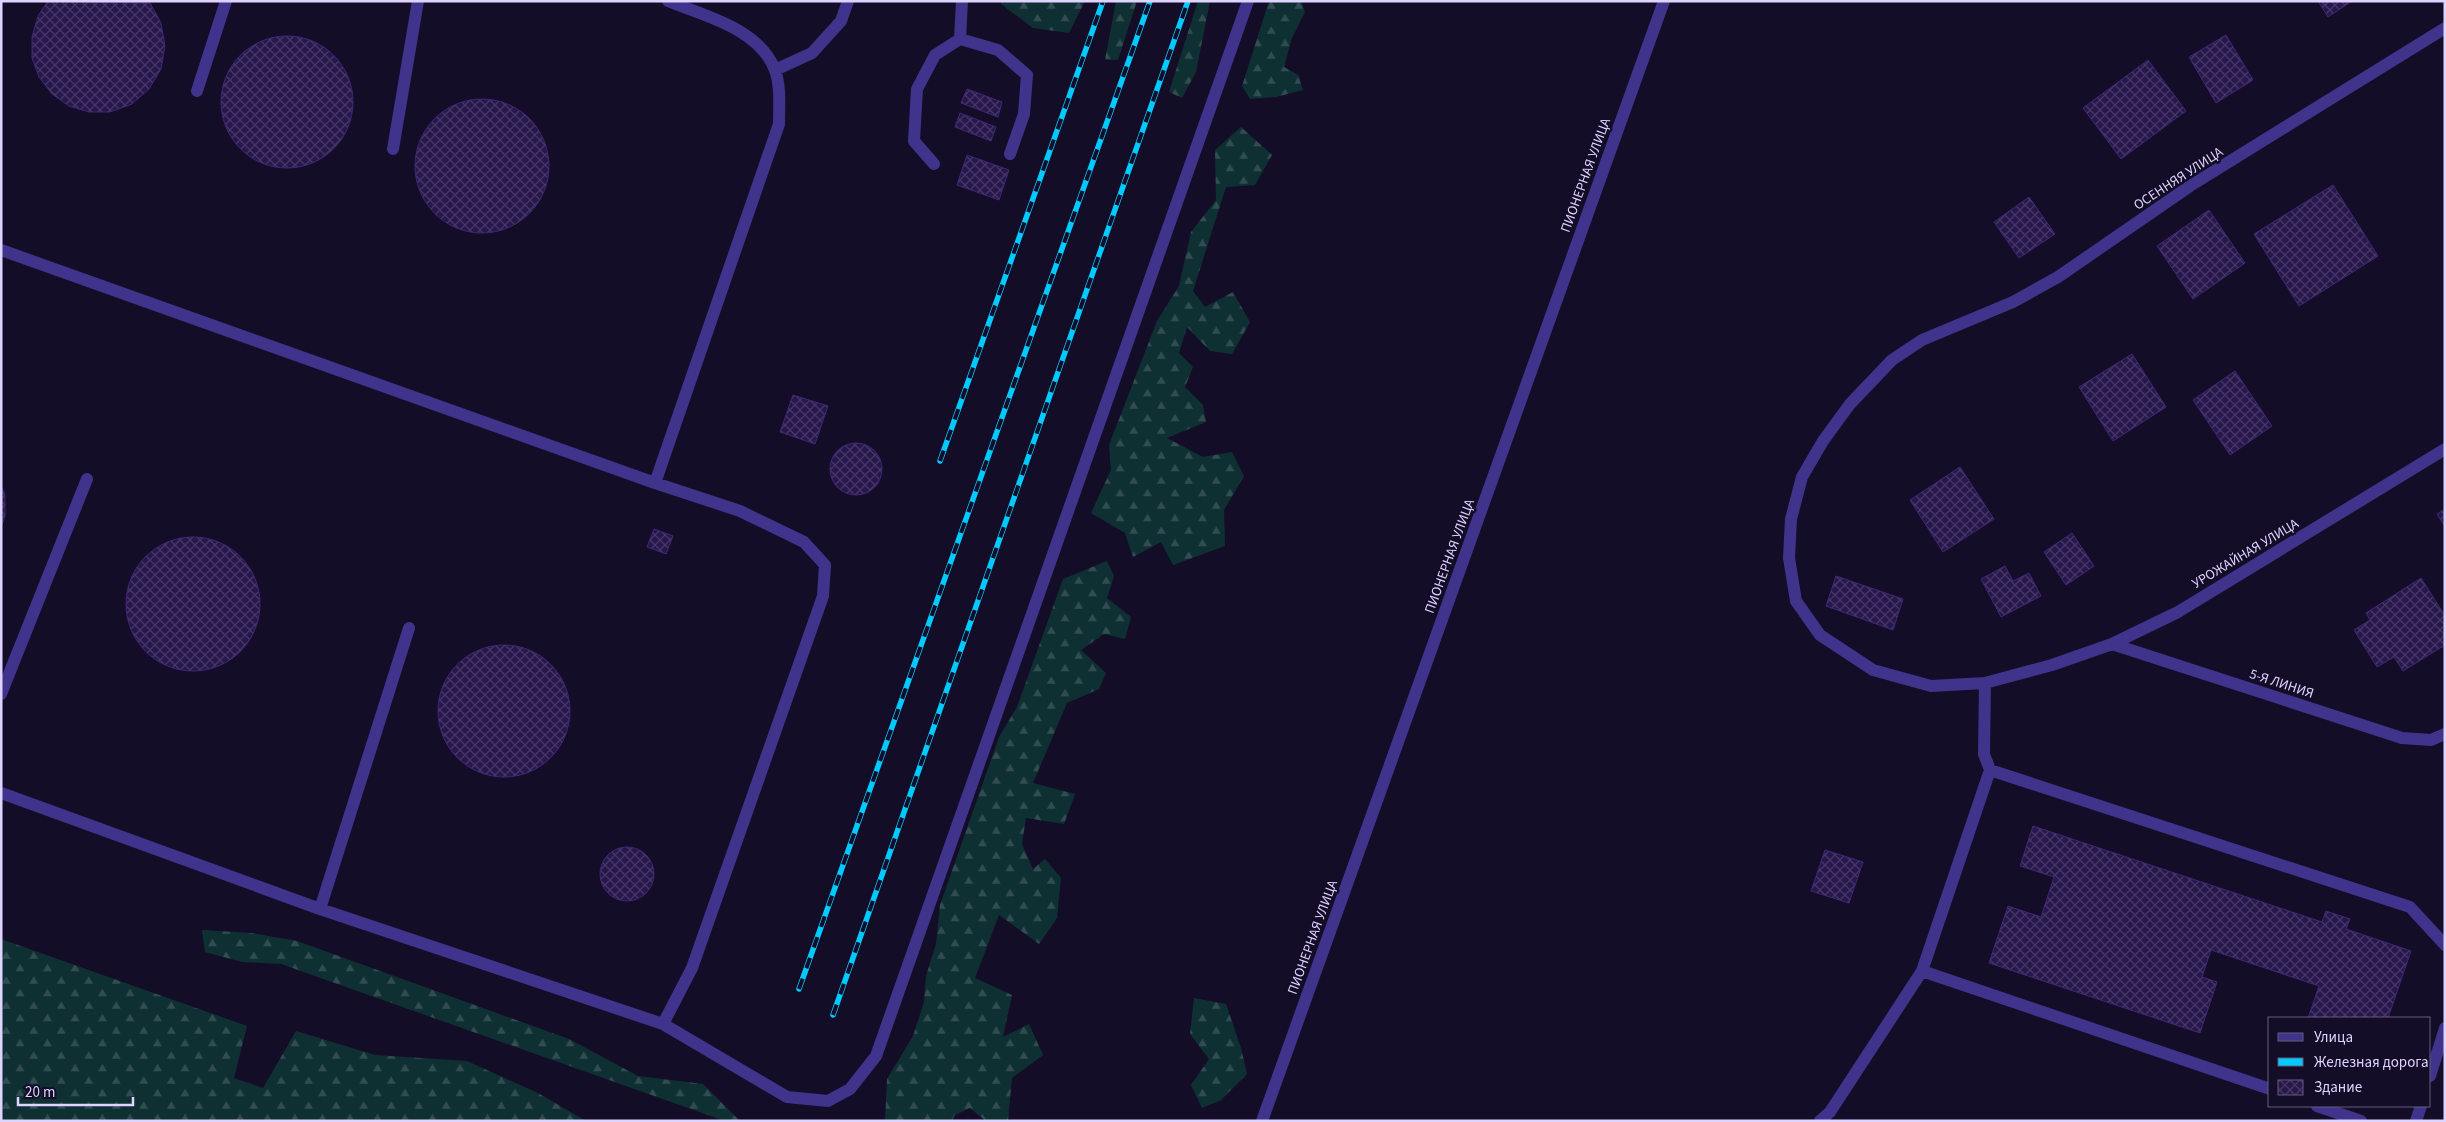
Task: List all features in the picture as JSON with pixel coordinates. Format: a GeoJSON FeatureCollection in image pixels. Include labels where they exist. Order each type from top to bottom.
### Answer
{"type":"FeatureCollection","features":[{"type":"Feature","properties":{"kind":"street"},"geometry":{"type":"LineString","coordinates":[[197,91],[226,1]]}},
{"type":"Feature","properties":{"kind":"street"},"geometry":{"type":"LineString","coordinates":[[393,149],[418,1]]}},
{"type":"Feature","properties":{"kind":"street"},"geometry":{"type":"LineString","coordinates":[[655,483],[779,124],[779,96],[775,70],[762,49],[734,28],[668,1]]}},
{"type":"Feature","properties":{"kind":"street"},"geometry":{"type":"LineString","coordinates":[[775,70],[812,53],[841,21],[848,1]]}},
{"type":"Feature","properties":{"kind":"street"},"geometry":{"type":"LineString","coordinates":[[960,39],[962,1]]}},
{"type":"Feature","properties":{"kind":"street"},"geometry":{"type":"LineString","coordinates":[[1,793],[320,909],[663,1024],[786,1097],[828,1101],[850,1089],[876,1056],[1248,1]]}},
{"type":"Feature","properties":{"kind":"street","name":"ПИОНЕРНАЯ УЛИЦА"},"geometry":{"type":"LineString","coordinates":[[1262,1121],[1664,1]]}},
{"type":"Feature","properties":{"kind":"street","name":"ОСЕННЯЯ УЛИЦА"},"geometry":{"type":"LineString","coordinates":[[1985,682],[1931,686],[1873,670],[1820,635],[1796,601],[1789,558],[1791,519],[1802,477],[1823,441],[1850,404],[1892,360],[1922,340],[2013,302],[2058,277],[2190,186],[2445,28]]}},
{"type":"Feature","properties":{"kind":"street"},"geometry":{"type":"LineString","coordinates":[[934,164],[914,141],[917,89],[935,54],[960,39],[998,50],[1027,75],[1024,114],[1010,154]]}},
{"type":"Feature","properties":{"kind":"street"},"geometry":{"type":"LineString","coordinates":[[1,250],[655,483],[740,511],[804,542],[825,565],[823,596],[692,968],[663,1024]]}},
{"type":"Feature","properties":{"kind":"street","name":"УРОЖАЙНАЯ УЛИЦА"},"geometry":{"type":"LineString","coordinates":[[1985,682],[2052,665],[2112,644],[2178,612],[2445,449]]}},
{"type":"Feature","properties":{"kind":"street"},"geometry":{"type":"LineString","coordinates":[[1,694],[87,479]]}},
{"type":"Feature","properties":{"kind":"street"},"geometry":{"type":"LineString","coordinates":[[320,909],[409,628]]}},
{"type":"Feature","properties":{"kind":"street","name":"5-Я ЛИНИЯ"},"geometry":{"type":"LineString","coordinates":[[2112,644],[2402,738],[2431,740],[2445,734]]}},
{"type":"Feature","properties":{"kind":"street"},"geometry":{"type":"LineString","coordinates":[[1820,1121],[1835,1104],[1922,971],[1990,770],[1984,754],[1985,682]]}},
{"type":"Feature","properties":{"kind":"street"},"geometry":{"type":"LineString","coordinates":[[1990,770],[2410,907],[2445,945]]}},
{"type":"Feature","properties":{"kind":"street"},"geometry":{"type":"LineString","coordinates":[[1922,971],[2268,1089]]}},
{"type":"Feature","properties":{"kind":"street"},"geometry":{"type":"LineString","coordinates":[[2431,1073],[2445,1028]]}},
{"type":"Feature","properties":{"kind":"street"},"geometry":{"type":"LineString","coordinates":[[2321,1107],[2361,1121]]}},
{"type":"Feature","properties":{"kind":"street"},"geometry":{"type":"LineString","coordinates":[[2416,1121],[2421,1107]]}},
{"type":"Feature","properties":{"kind":"green space"},"geometry":{"type":"Polygon","coordinates":[[[1001,1],[1085,1],[1069,33],[1033,28],[1001,4],[1001,1]]]}},
{"type":"Feature","properties":{"kind":"green space"},"geometry":{"type":"Polygon","coordinates":[[[1116,1],[1137,1],[1118,60],[1105,60],[1116,1]]]}},
{"type":"Feature","properties":{"kind":"green space"},"geometry":{"type":"Polygon","coordinates":[[[1198,1],[1210,1],[1196,72],[1182,98],[1169,92],[1198,1]]]}},
{"type":"Feature","properties":{"kind":"green space"},"geometry":{"type":"Polygon","coordinates":[[[1269,1],[1301,1],[1305,12],[1292,38],[1284,67],[1298,75],[1303,90],[1276,97],[1250,99],[1242,86],[1269,1]]]}},
{"type":"Feature","properties":{"kind":"green space"},"geometry":{"type":"Polygon","coordinates":[[[1241,127],[1272,155],[1255,185],[1226,187],[1193,291],[1205,307],[1233,292],[1250,322],[1232,354],[1210,351],[1187,327],[1179,353],[1193,367],[1185,387],[1203,405],[1206,422],[1167,438],[1203,457],[1232,452],[1244,476],[1224,510],[1225,546],[1173,565],[1161,542],[1133,557],[1125,533],[1091,513],[1111,470],[1109,445],[1157,321],[1179,286],[1191,232],[1216,200],[1215,150],[1241,127]]]}},
{"type":"Feature","properties":{"kind":"green space"},"geometry":{"type":"Polygon","coordinates":[[[1107,561],[1114,576],[1107,598],[1131,617],[1125,639],[1104,634],[1081,650],[1106,673],[1099,689],[1067,703],[1033,783],[1075,794],[1064,824],[1026,818],[1022,844],[1033,869],[1045,859],[1061,878],[1057,918],[1039,944],[999,915],[975,978],[1012,995],[1003,1037],[1029,1024],[1043,1055],[1012,1078],[1008,1121],[986,1121],[970,1108],[955,1115],[952,1121],[885,1121],[887,1079],[913,1036],[924,1002],[926,976],[936,944],[940,905],[999,737],[1017,707],[1063,579],[1107,561]]]}},
{"type":"Feature","properties":{"kind":"green space"},"geometry":{"type":"Polygon","coordinates":[[[202,930],[251,933],[297,941],[569,1039],[638,1076],[703,1084],[739,1120],[722,1120],[281,964],[242,962],[205,952],[202,930]]]}},
{"type":"Feature","properties":{"kind":"green space"},"geometry":{"type":"Polygon","coordinates":[[[1,939],[247,1026],[234,1078],[263,1088],[296,1031],[375,1055],[467,1061],[538,1093],[586,1121],[1,1121],[1,939]]]}},
{"type":"Feature","properties":{"kind":"green space"},"geometry":{"type":"Polygon","coordinates":[[[1194,998],[1226,1004],[1241,1048],[1247,1074],[1221,1100],[1202,1108],[1191,1085],[1209,1059],[1190,1034],[1194,998]]]}},
{"type":"Feature","properties":{"kind":"building"},"geometry":{"type":"Polygon","coordinates":[[[48,1],[150,3],[161,23],[165,46],[161,69],[149,89],[132,104],[110,112],[89,112],[69,106],[52,94],[39,77],[32,58],[32,37],[38,16],[48,1]]]}},
{"type":"Feature","properties":{"kind":"building"},"geometry":{"type":"Polygon","coordinates":[[[2318,1],[2352,1],[2328,17],[2318,1]]]}},
{"type":"Feature","properties":{"kind":"building"},"geometry":{"type":"Polygon","coordinates":[[[2226,35],[2253,80],[2216,103],[2189,57],[2226,35]]]}},
{"type":"Feature","properties":{"kind":"building"},"geometry":{"type":"Polygon","coordinates":[[[287,36],[300,37],[312,41],[334,55],[348,77],[352,89],[352,115],[348,127],[334,149],[312,163],[300,167],[287,168],[274,167],[262,163],[240,149],[226,127],[222,115],[221,102],[222,89],[226,77],[240,55],[262,41],[274,37],[287,36]]]}},
{"type":"Feature","properties":{"kind":"building"},"geometry":{"type":"Polygon","coordinates":[[[2148,60],[2186,111],[2121,159],[2083,108],[2148,60]]]}},
{"type":"Feature","properties":{"kind":"building"},"geometry":{"type":"Polygon","coordinates":[[[967,89],[1002,102],[998,117],[961,103],[967,89]]]}},
{"type":"Feature","properties":{"kind":"building"},"geometry":{"type":"Polygon","coordinates":[[[482,99],[507,105],[529,119],[543,141],[549,166],[543,191],[529,213],[507,227],[482,233],[457,227],[435,213],[421,191],[415,166],[421,141],[435,119],[457,105],[482,99]]]}},
{"type":"Feature","properties":{"kind":"building"},"geometry":{"type":"Polygon","coordinates":[[[960,113],[996,127],[991,141],[955,127],[960,113]]]}},
{"type":"Feature","properties":{"kind":"building"},"geometry":{"type":"Polygon","coordinates":[[[967,155],[1009,170],[999,200],[957,185],[967,155]]]}},
{"type":"Feature","properties":{"kind":"building"},"geometry":{"type":"Polygon","coordinates":[[[2333,185],[2378,256],[2299,306],[2254,234],[2333,185]]]}},
{"type":"Feature","properties":{"kind":"building"},"geometry":{"type":"Polygon","coordinates":[[[2029,197],[2055,234],[2019,258],[1994,222],[2029,197]]]}},
{"type":"Feature","properties":{"kind":"building"},"geometry":{"type":"Polygon","coordinates":[[[2209,210],[2245,263],[2193,299],[2157,246],[2209,210]]]}},
{"type":"Feature","properties":{"kind":"building"},"geometry":{"type":"Polygon","coordinates":[[[2132,354],[2166,407],[2113,441],[2079,387],[2132,354]]]}},
{"type":"Feature","properties":{"kind":"building"},"geometry":{"type":"Polygon","coordinates":[[[2235,371],[2272,426],[2230,455],[2193,400],[2235,371]]]}},
{"type":"Feature","properties":{"kind":"building"},"geometry":{"type":"Polygon","coordinates":[[[793,395],[828,406],[815,444],[780,432],[793,395]]]}},
{"type":"Feature","properties":{"kind":"building"},"geometry":{"type":"Polygon","coordinates":[[[851,443],[861,443],[875,450],[882,464],[882,474],[875,488],[861,495],[851,495],[841,491],[834,484],[830,474],[830,464],[834,454],[841,447],[851,443]]]}},
{"type":"Feature","properties":{"kind":"building"},"geometry":{"type":"Polygon","coordinates":[[[1960,467],[1994,519],[1943,552],[1910,500],[1960,467]]]}},
{"type":"Feature","properties":{"kind":"building"},"geometry":{"type":"Polygon","coordinates":[[[1,485],[5,495],[5,516],[1,527],[1,485]]]}},
{"type":"Feature","properties":{"kind":"building"},"geometry":{"type":"Polygon","coordinates":[[[2445,509],[2445,527],[2437,514],[2445,509]]]}},
{"type":"Feature","properties":{"kind":"building"},"geometry":{"type":"Polygon","coordinates":[[[654,529],[673,536],[666,554],[647,547],[654,529]]]}},
{"type":"Feature","properties":{"kind":"building"},"geometry":{"type":"Polygon","coordinates":[[[2072,533],[2094,566],[2066,585],[2044,552],[2072,533]]]}},
{"type":"Feature","properties":{"kind":"building"},"geometry":{"type":"Polygon","coordinates":[[[193,537],[218,543],[240,557],[254,579],[260,604],[254,629],[240,651],[218,665],[193,671],[168,665],[146,651],[132,629],[126,604],[132,579],[146,557],[168,543],[193,537]]]}},
{"type":"Feature","properties":{"kind":"building"},"geometry":{"type":"Polygon","coordinates":[[[2005,566],[2013,581],[2029,573],[2041,596],[2001,617],[1981,579],[2005,566]]]}},
{"type":"Feature","properties":{"kind":"building"},"geometry":{"type":"Polygon","coordinates":[[[1836,576],[1903,599],[1893,630],[1826,606],[1836,576]]]}},
{"type":"Feature","properties":{"kind":"building"},"geometry":{"type":"Polygon","coordinates":[[[2421,578],[2445,616],[2445,645],[2403,671],[2394,657],[2377,667],[2354,630],[2370,620],[2366,613],[2421,578]]]}},
{"type":"Feature","properties":{"kind":"building"},"geometry":{"type":"Polygon","coordinates":[[[504,645],[517,646],[529,650],[551,664],[565,686],[569,698],[569,724],[565,736],[551,758],[529,772],[517,776],[504,777],[491,776],[479,772],[457,758],[443,736],[439,724],[438,711],[439,698],[443,686],[457,664],[479,650],[491,646],[504,645]]]}},
{"type":"Feature","properties":{"kind":"building"},"geometry":{"type":"Polygon","coordinates":[[[2033,826],[2322,922],[2326,911],[2350,919],[2346,929],[2411,951],[2388,1017],[2308,1017],[2319,986],[2211,950],[2202,977],[2217,982],[2200,1033],[1989,963],[2008,906],[2041,917],[2054,877],[2020,866],[2033,826]]]}},
{"type":"Feature","properties":{"kind":"building"},"geometry":{"type":"Polygon","coordinates":[[[627,847],[637,849],[646,855],[652,864],[654,874],[652,884],[646,893],[637,899],[627,901],[617,899],[608,893],[602,884],[600,874],[602,864],[608,855],[617,849],[627,847]]]}},
{"type":"Feature","properties":{"kind":"building"},"geometry":{"type":"Polygon","coordinates":[[[1825,850],[1863,862],[1849,903],[1811,891],[1825,850]]]}},
{"type":"Feature","properties":{"kind":"railway"},"geometry":{"type":"LineString","coordinates":[[940,461],[1103,1]]}},
{"type":"Feature","properties":{"kind":"railway"},"geometry":{"type":"LineString","coordinates":[[799,989],[1150,1]]}},
{"type":"Feature","properties":{"kind":"railway"},"geometry":{"type":"LineString","coordinates":[[833,1015],[1188,1]]}}]}
